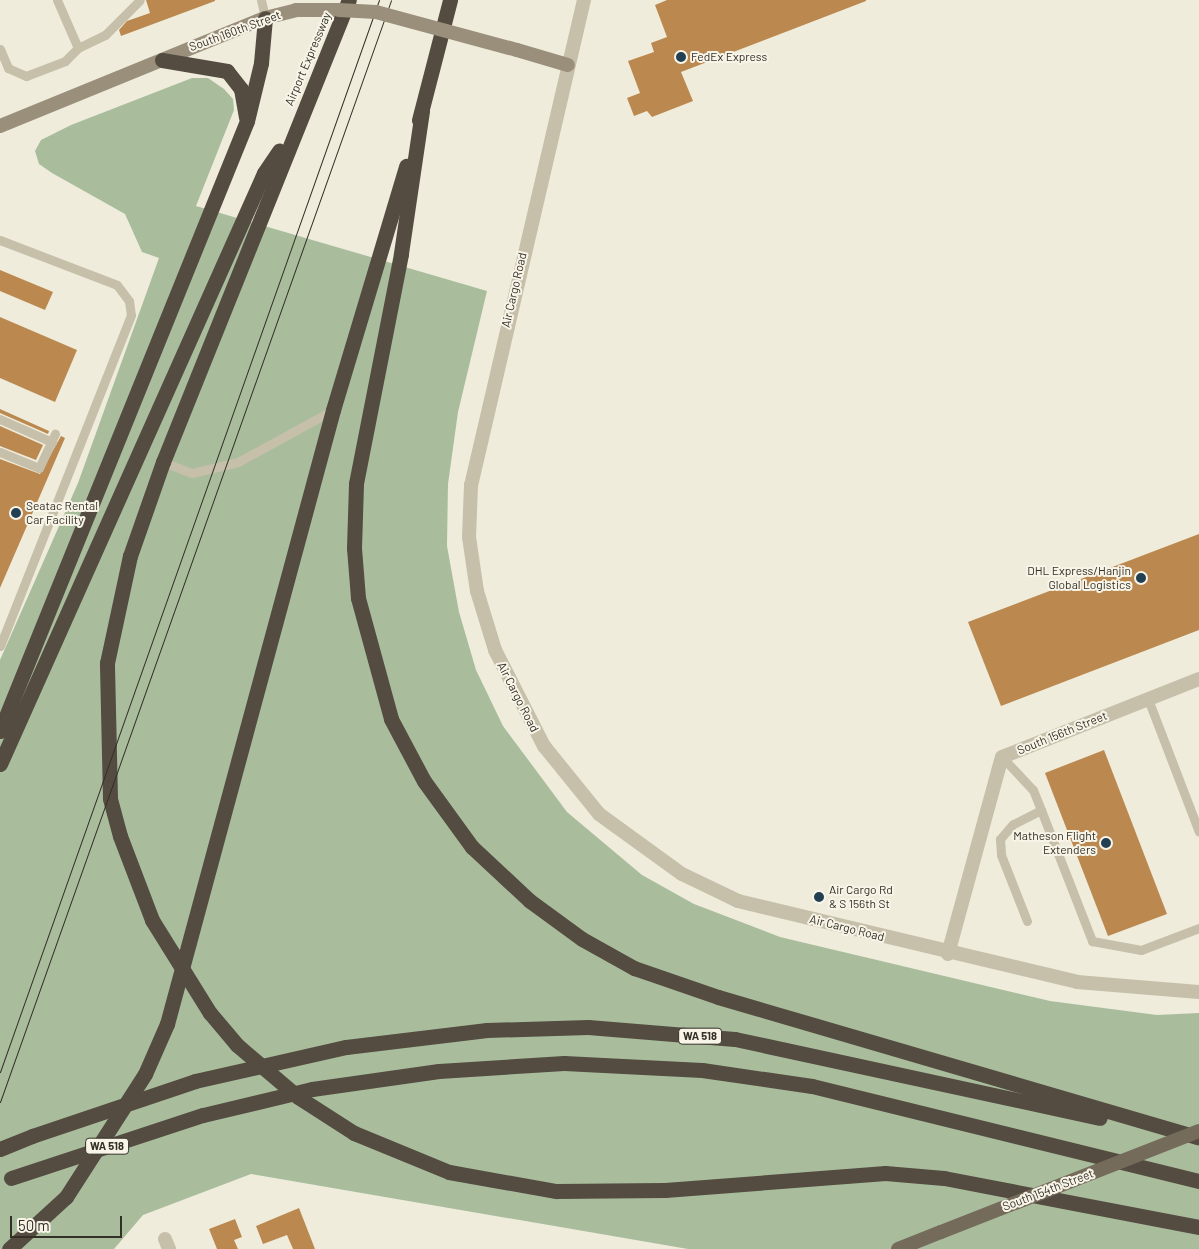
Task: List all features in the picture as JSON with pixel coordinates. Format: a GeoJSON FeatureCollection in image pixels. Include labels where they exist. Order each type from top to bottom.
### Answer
{"type":"FeatureCollection","features":[{"type":"Feature","properties":{"kind":"highway","name":"Airport Expressway"},"geometry":{"type":"LineString","coordinates":[[294,129],[350,0]]}},
{"type":"Feature","properties":{"kind":"highway"},"geometry":{"type":"LineString","coordinates":[[9,1249],[66,1197],[146,1074],[167,1024],[334,410],[422,111],[450,0]]}},
{"type":"Feature","properties":{"kind":"highway"},"geometry":{"type":"LineString","coordinates":[[0,731],[247,121],[261,63],[265,18]]}},
{"type":"Feature","properties":{"kind":"highway"},"geometry":{"type":"LineString","coordinates":[[162,60],[227,71],[241,89],[247,121]]}},
{"type":"Feature","properties":{"kind":"highway"},"geometry":{"type":"LineString","coordinates":[[422,111],[400,254],[356,484],[354,548],[358,598],[391,719],[424,781],[472,847],[530,901],[582,939],[634,968],[718,997],[1199,1138]]}},
{"type":"Feature","properties":{"kind":"highway"},"geometry":{"type":"LineString","coordinates":[[294,129],[163,462],[130,556],[107,664],[109,788],[120,836],[152,920],[210,1013],[237,1045],[298,1097],[354,1133],[449,1172],[556,1191],[665,1190],[885,1173],[944,1178],[1199,1227]]}},
{"type":"Feature","properties":{"kind":"highway"},"geometry":{"type":"LineString","coordinates":[[0,764],[264,173],[294,129]]}},
{"type":"Feature","properties":{"kind":"highway","name":"WA 518"},"geometry":{"type":"LineString","coordinates":[[0,1149],[32,1136],[195,1082],[346,1046],[487,1030],[588,1027],[734,1039],[1199,1138]]}},
{"type":"Feature","properties":{"kind":"highway","name":"WA 518"},"geometry":{"type":"LineString","coordinates":[[6,1180],[204,1114],[312,1088],[439,1071],[564,1064],[702,1070],[812,1086],[1199,1181]]}},
{"type":"Feature","properties":{"kind":"main road","name":"South 160th Street"},"geometry":{"type":"LineString","coordinates":[[1,124],[265,18],[319,8],[376,12],[568,64]]}},
{"type":"Feature","properties":{"kind":"main road","name":"South 154th Street"},"geometry":{"type":"LineString","coordinates":[[898,1249],[1199,1131]]}},
{"type":"Feature","properties":{"kind":"street","name":"Air Cargo Road"},"geometry":{"type":"LineString","coordinates":[[584,0],[471,485],[469,537],[477,591],[495,650],[544,746],[599,814],[682,874],[738,901],[948,954],[1077,982],[1199,992]]}},
{"type":"Feature","properties":{"kind":"street","name":"South 156th Street"},"geometry":{"type":"LineString","coordinates":[[948,954],[1002,757],[1199,679]]}},
{"type":"Feature","properties":{"kind":"lane"},"geometry":{"type":"LineString","coordinates":[[57,0],[78,48]]}},
{"type":"Feature","properties":{"kind":"lane"},"geometry":{"type":"LineString","coordinates":[[0,49],[8,68],[26,76],[66,61],[78,48],[105,34],[140,0]]}},
{"type":"Feature","properties":{"kind":"lane"},"geometry":{"type":"LineString","coordinates":[[261,0],[265,18]]}},
{"type":"Feature","properties":{"kind":"lane"},"geometry":{"type":"LineString","coordinates":[[0,240],[117,285],[129,301],[131,315],[0,646]]}},
{"type":"Feature","properties":{"kind":"lane"},"geometry":{"type":"LineString","coordinates":[[163,462],[192,473],[238,462],[334,410]]}},
{"type":"Feature","properties":{"kind":"lane"},"geometry":{"type":"LineString","coordinates":[[0,419],[53,438],[39,468],[0,452]]}},
{"type":"Feature","properties":{"kind":"lane"},"geometry":{"type":"LineString","coordinates":[[1148,699],[1199,832]]}},
{"type":"Feature","properties":{"kind":"lane"},"geometry":{"type":"LineString","coordinates":[[1002,757],[1033,790],[1092,941],[1141,950],[1199,928]]}},
{"type":"Feature","properties":{"kind":"lane"},"geometry":{"type":"LineString","coordinates":[[1027,920],[1001,854],[1000,839],[1013,824],[1041,810]]}},
{"type":"Feature","properties":{"kind":"green space"},"geometry":{"type":"Polygon","coordinates":[[[192,78],[208,78],[224,89],[233,99],[234,110],[196,206],[487,291],[458,412],[448,484],[447,546],[459,612],[476,670],[503,726],[567,812],[642,875],[694,904],[780,937],[1050,1001],[1157,1015],[1199,1013],[1199,1249],[688,1249],[251,1174],[143,1215],[114,1249],[0,1249],[0,660],[78,483],[159,258],[142,252],[125,214],[39,164],[35,151],[41,140],[71,125],[192,78]]]}},
{"type":"Feature","properties":{"kind":"building"},"geometry":{"type":"Polygon","coordinates":[[[146,0],[215,1],[121,36],[119,30],[127,21],[150,13],[146,0]]]}},
{"type":"Feature","properties":{"kind":"building","name":"FedEx Express"},"geometry":{"type":"Polygon","coordinates":[[[667,0],[866,1],[681,72],[693,101],[652,117],[647,111],[634,116],[627,98],[640,93],[628,61],[654,52],[651,43],[667,37],[655,5],[667,0]]]}},
{"type":"Feature","properties":{"kind":"building"},"geometry":{"type":"Polygon","coordinates":[[[0,270],[53,292],[45,310],[0,291],[0,270]]]}},
{"type":"Feature","properties":{"kind":"building"},"geometry":{"type":"Polygon","coordinates":[[[0,317],[77,350],[55,402],[0,378],[0,317]]]}},
{"type":"Feature","properties":{"kind":"building"},"geometry":{"type":"Polygon","coordinates":[[[0,409],[49,431],[48,434],[0,413],[0,409]]]}},
{"type":"Feature","properties":{"kind":"building"},"geometry":{"type":"Polygon","coordinates":[[[0,426],[43,445],[36,460],[0,446],[0,426]]]}},
{"type":"Feature","properties":{"kind":"building"},"geometry":{"type":"Polygon","coordinates":[[[61,436],[65,438],[0,588],[0,459],[40,474],[61,436]]]}},
{"type":"Feature","properties":{"kind":"building","name":"DHL Express/Hanjin Global Logistics"},"geometry":{"type":"Polygon","coordinates":[[[1199,534],[1199,630],[1001,706],[968,622],[1199,534]]]}},
{"type":"Feature","properties":{"kind":"building","name":"Matheson Flight Extenders"},"geometry":{"type":"Polygon","coordinates":[[[1104,750],[1167,914],[1108,936],[1045,773],[1104,750]]]}},
{"type":"Feature","properties":{"kind":"building"},"geometry":{"type":"Polygon","coordinates":[[[299,1208],[315,1249],[293,1249],[287,1235],[263,1244],[256,1226],[299,1208]]]}},
{"type":"Feature","properties":{"kind":"building"},"geometry":{"type":"Polygon","coordinates":[[[235,1219],[242,1237],[234,1240],[238,1249],[217,1249],[209,1229],[235,1219]]]}},
{"type":"Feature","properties":{"kind":"tram line"},"geometry":{"type":"LineString","coordinates":[[0,1072],[379,0]]}},
{"type":"Feature","properties":{"kind":"tram line"},"geometry":{"type":"LineString","coordinates":[[0,1102],[391,0]]}},
{"type":"Feature","properties":{"kind":"place","name":"FedEx Express"},"geometry":{"type":"Point","coordinates":[681,57]}},
{"type":"Feature","properties":{"kind":"place","name":"Seatac Rental Car Facility"},"geometry":{"type":"Point","coordinates":[16,513]}},
{"type":"Feature","properties":{"kind":"place","name":"DHL Express/Hanjin Global Logistics"},"geometry":{"type":"Point","coordinates":[1141,578]}},
{"type":"Feature","properties":{"kind":"place","name":"Matheson Flight Extenders"},"geometry":{"type":"Point","coordinates":[1106,843]}},
{"type":"Feature","properties":{"kind":"place","name":"Air Cargo Rd & S 156th St"},"geometry":{"type":"Point","coordinates":[819,897]}}]}
